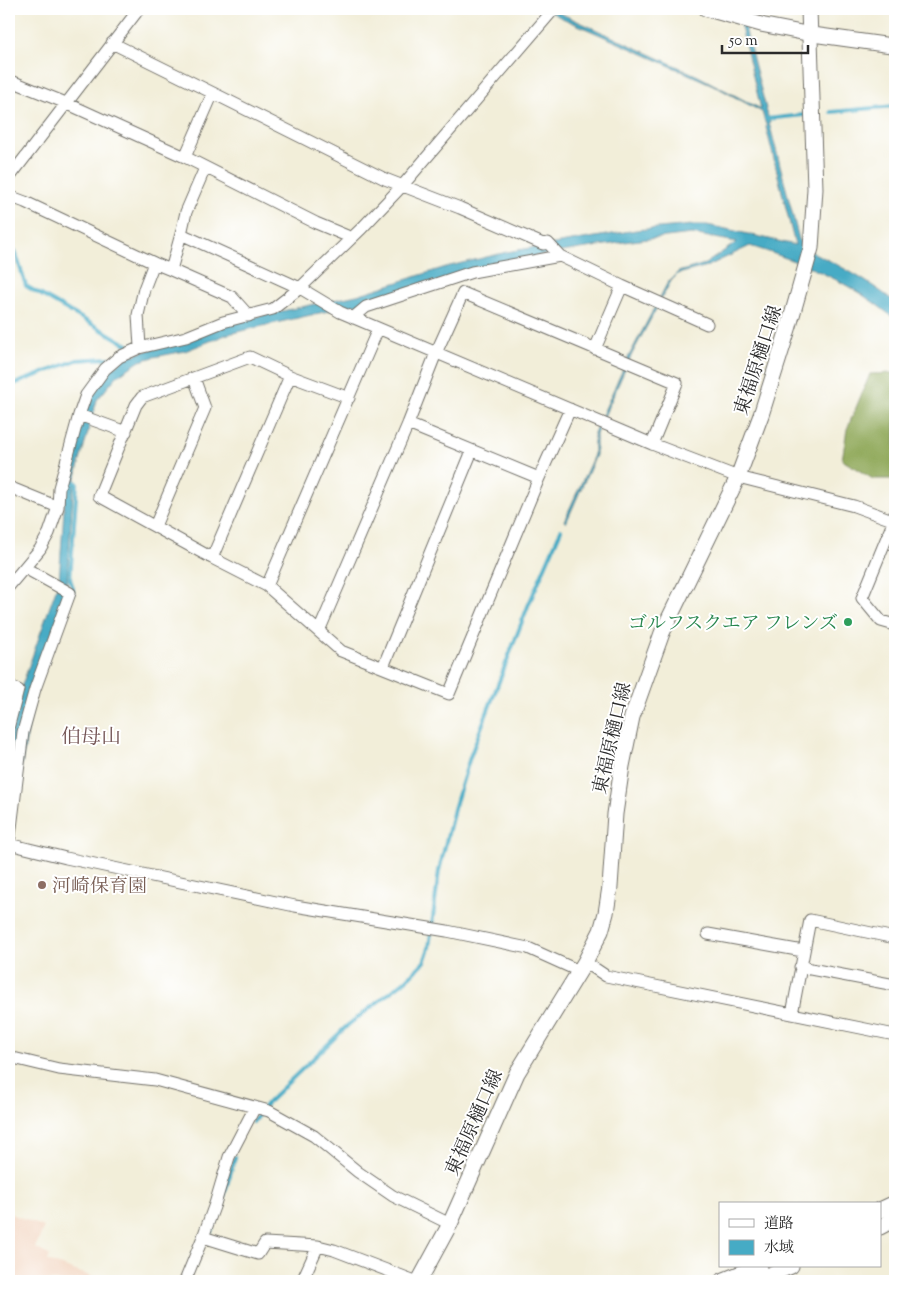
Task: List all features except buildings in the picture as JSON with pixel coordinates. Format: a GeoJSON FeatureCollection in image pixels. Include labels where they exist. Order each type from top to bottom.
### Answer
{"type":"FeatureCollection","features":[{"type":"Feature","properties":{"kind":"main road","name":"東福原樋口線"},"geometry":{"type":"LineString","coordinates":[[417,1281],[450,1224],[517,1073],[582,967],[601,931],[610,887],[615,814],[632,717],[662,634],[738,477],[766,397],[806,268],[810,252],[815,189],[809,9]]}},
{"type":"Feature","properties":{"kind":"main road"},"geometry":{"type":"LineString","coordinates":[[882,1209],[895,1203]]}},
{"type":"Feature","properties":{"kind":"main road"},"geometry":{"type":"LineString","coordinates":[[882,1226],[895,1219]]}},
{"type":"Feature","properties":{"kind":"main road"},"geometry":{"type":"LineString","coordinates":[[722,1281],[754,1268]]}},
{"type":"Feature","properties":{"kind":"main road"},"geometry":{"type":"LineString","coordinates":[[754,1281],[786,1268]]}},
{"type":"Feature","properties":{"kind":"street"},"geometry":{"type":"LineString","coordinates":[[9,178],[139,9]]}},
{"type":"Feature","properties":{"kind":"street"},"geometry":{"type":"LineString","coordinates":[[9,586],[25,568],[49,533],[58,507],[59,488],[79,415],[86,394],[98,377],[127,352],[140,347],[186,337],[223,322],[273,309],[300,288],[403,185],[554,9]]}},
{"type":"Feature","properties":{"kind":"street"},"geometry":{"type":"LineString","coordinates":[[706,9],[763,25],[809,34],[895,46]]}},
{"type":"Feature","properties":{"kind":"street"},"geometry":{"type":"LineString","coordinates":[[112,43],[385,179],[543,244],[548,243],[556,251],[622,286],[707,324]]}},
{"type":"Feature","properties":{"kind":"street"},"geometry":{"type":"LineString","coordinates":[[9,80],[66,103],[185,157],[316,223],[352,238]]}},
{"type":"Feature","properties":{"kind":"street"},"geometry":{"type":"LineString","coordinates":[[185,157],[213,93]]}},
{"type":"Feature","properties":{"kind":"street"},"geometry":{"type":"LineString","coordinates":[[171,270],[186,212],[205,168]]}},
{"type":"Feature","properties":{"kind":"street"},"geometry":{"type":"LineString","coordinates":[[9,196],[232,297],[249,316]]}},
{"type":"Feature","properties":{"kind":"street"},"geometry":{"type":"LineString","coordinates":[[181,234],[300,288],[353,318],[652,444],[738,477],[854,506],[895,521],[862,598],[881,621],[895,625]]}},
{"type":"Feature","properties":{"kind":"street"},"geometry":{"type":"LineString","coordinates":[[353,318],[366,307],[472,272],[556,251]]}},
{"type":"Feature","properties":{"kind":"street"},"geometry":{"type":"LineString","coordinates":[[140,347],[138,315],[144,289],[154,262]]}},
{"type":"Feature","properties":{"kind":"street"},"geometry":{"type":"LineString","coordinates":[[595,349],[622,286]]}},
{"type":"Feature","properties":{"kind":"street"},"geometry":{"type":"LineString","coordinates":[[320,631],[463,293],[677,383],[652,444]]}},
{"type":"Feature","properties":{"kind":"street"},"geometry":{"type":"LineString","coordinates":[[267,586],[378,329]]}},
{"type":"Feature","properties":{"kind":"street"},"geometry":{"type":"LineString","coordinates":[[349,398],[290,376],[250,357],[142,397],[136,405],[99,496],[267,586],[341,651],[448,694],[570,409]]}},
{"type":"Feature","properties":{"kind":"street"},"geometry":{"type":"LineString","coordinates":[[212,558],[290,376]]}},
{"type":"Feature","properties":{"kind":"street"},"geometry":{"type":"LineString","coordinates":[[155,526],[204,408],[194,378]]}},
{"type":"Feature","properties":{"kind":"street"},"geometry":{"type":"LineString","coordinates":[[79,415],[126,432]]}},
{"type":"Feature","properties":{"kind":"street"},"geometry":{"type":"LineString","coordinates":[[408,424],[539,478]]}},
{"type":"Feature","properties":{"kind":"street"},"geometry":{"type":"LineString","coordinates":[[383,667],[472,450]]}},
{"type":"Feature","properties":{"kind":"street"},"geometry":{"type":"LineString","coordinates":[[9,487],[58,507]]}},
{"type":"Feature","properties":{"kind":"street"},"geometry":{"type":"LineString","coordinates":[[14,730],[35,689],[70,593],[25,568]]}},
{"type":"Feature","properties":{"kind":"street"},"geometry":{"type":"LineString","coordinates":[[9,686],[18,690],[14,730],[9,844],[66,858],[294,906],[447,931],[528,948],[606,976],[895,1034]]}},
{"type":"Feature","properties":{"kind":"street"},"geometry":{"type":"LineString","coordinates":[[792,1014],[810,920],[895,938]]}},
{"type":"Feature","properties":{"kind":"street"},"geometry":{"type":"LineString","coordinates":[[708,934],[803,951]]}},
{"type":"Feature","properties":{"kind":"street"},"geometry":{"type":"LineString","coordinates":[[800,967],[895,986]]}},
{"type":"Feature","properties":{"kind":"street"},"geometry":{"type":"LineString","coordinates":[[9,1057],[58,1068],[155,1080],[269,1112],[314,1136],[358,1172],[392,1196],[450,1224]]}},
{"type":"Feature","properties":{"kind":"street"},"geometry":{"type":"LineString","coordinates":[[185,1281],[215,1204],[229,1157],[255,1108]]}},
{"type":"Feature","properties":{"kind":"street"},"geometry":{"type":"LineString","coordinates":[[203,1237],[258,1254],[265,1243],[318,1246],[334,1250],[417,1281]]}},
{"type":"Feature","properties":{"kind":"street"},"geometry":{"type":"LineString","coordinates":[[302,1281],[318,1246]]}},
{"type":"Feature","properties":{"kind":"shaded area"},"geometry":{"type":"Polygon","coordinates":[[[9,1213],[44,1227],[35,1248],[49,1255],[47,1261],[99,1279],[99,1281],[9,1281],[9,1213]]]}},
{"type":"Feature","properties":{"kind":"green space"},"geometry":{"type":"Polygon","coordinates":[[[895,373],[895,479],[873,479],[842,460],[847,429],[870,374],[895,373]]]}},
{"type":"Feature","properties":{"kind":"water"},"geometry":{"type":"Polygon","coordinates":[[[546,9],[551,9],[698,76],[761,109],[741,27],[739,9],[743,9],[745,28],[770,124],[768,125],[770,126],[801,247],[873,286],[895,302],[895,319],[868,299],[837,280],[794,261],[750,246],[708,266],[678,274],[671,281],[632,354],[596,434],[596,455],[566,523],[564,521],[594,455],[594,433],[629,356],[668,282],[678,272],[705,264],[737,242],[692,234],[631,241],[536,256],[372,301],[228,334],[185,351],[140,361],[117,376],[97,400],[78,468],[73,492],[66,596],[40,664],[9,834],[9,759],[12,728],[21,688],[59,581],[66,481],[85,406],[109,371],[127,357],[259,316],[357,295],[446,267],[507,252],[636,230],[707,225],[795,245],[767,125],[762,112],[713,85],[546,9]]]}},
{"type":"Feature","properties":{"kind":"waterway"},"geometry":{"type":"LineString","coordinates":[[831,112],[895,106]]}},
{"type":"Feature","properties":{"kind":"waterway"},"geometry":{"type":"LineString","coordinates":[[766,119],[804,115]]}},
{"type":"Feature","properties":{"kind":"waterway"},"geometry":{"type":"LineString","coordinates":[[15,251],[26,286],[133,348]]}},
{"type":"Feature","properties":{"kind":"waterway"},"geometry":{"type":"LineString","coordinates":[[9,386],[77,360],[108,358]]}},
{"type":"Feature","properties":{"kind":"waterway"},"geometry":{"type":"LineString","coordinates":[[71,481],[77,483],[70,579],[73,588],[72,594]]}},
{"type":"Feature","properties":{"kind":"waterway"},"geometry":{"type":"LineString","coordinates":[[253,1122],[268,1102],[348,1025],[405,981],[424,962],[429,948],[439,871],[454,809],[470,757],[528,606],[561,530]]}},
{"type":"Feature","properties":{"kind":"waterway"},"geometry":{"type":"LineString","coordinates":[[223,1199],[235,1157]]}},
{"type":"Feature","properties":{"kind":"waterway"},"geometry":{"type":"LineString","coordinates":[[211,1231],[220,1207]]}},
{"type":"Feature","properties":{"kind":"place","name":"ゴルフスクエア フレンズ"},"geometry":{"type":"Point","coordinates":[848,622]}},
{"type":"Feature","properties":{"kind":"place","name":"河崎保育園"},"geometry":{"type":"Point","coordinates":[42,885]}},
{"type":"Feature","properties":{"kind":"district","name":"伯母山"},"geometry":{"type":"Point","coordinates":[91,736]}}]}
